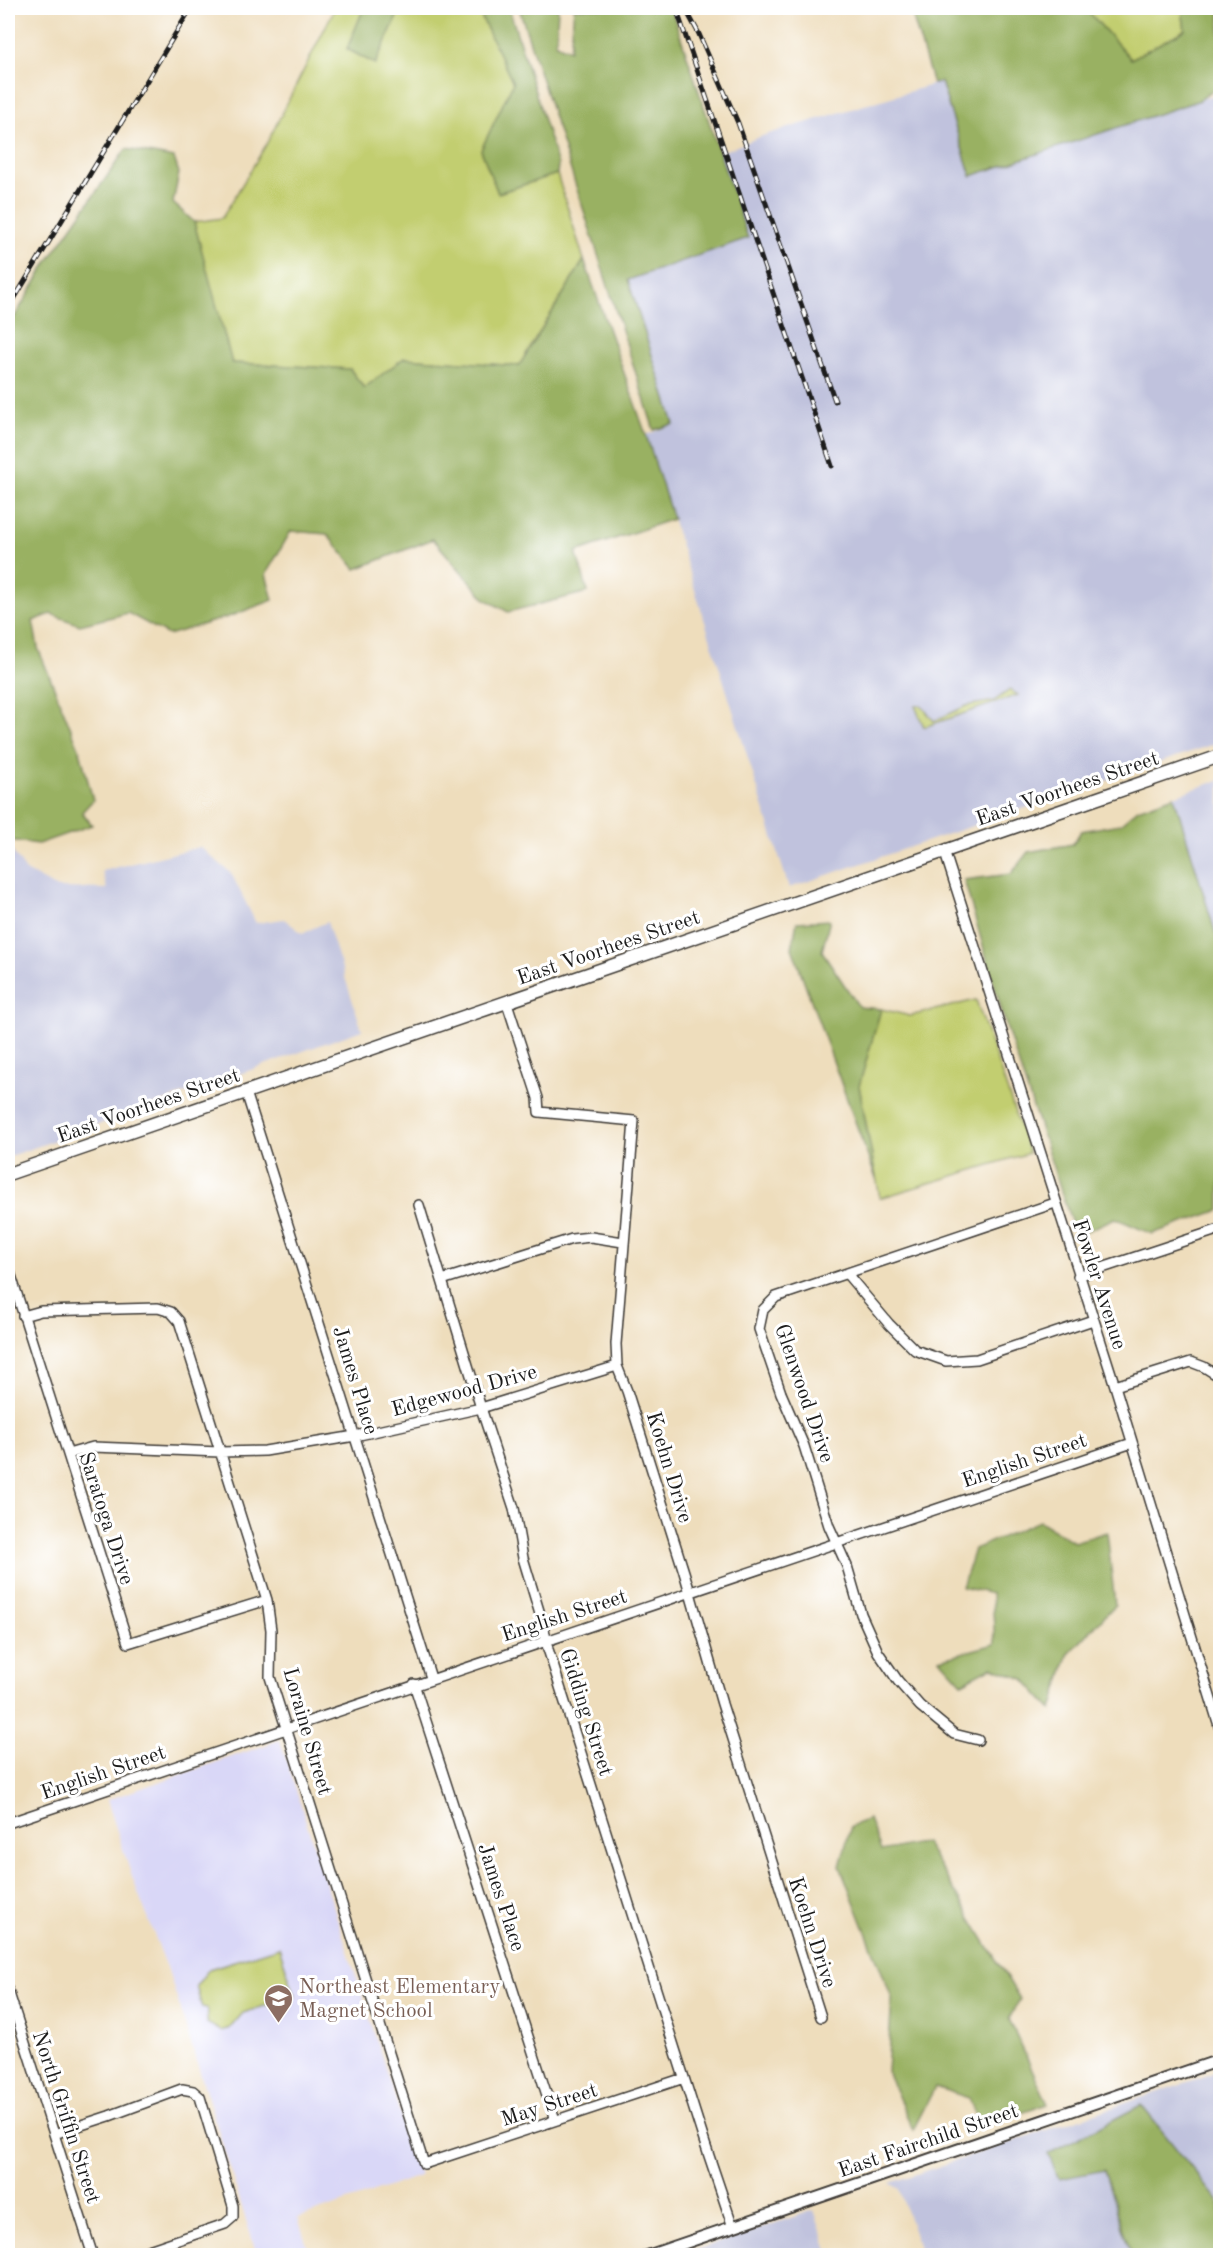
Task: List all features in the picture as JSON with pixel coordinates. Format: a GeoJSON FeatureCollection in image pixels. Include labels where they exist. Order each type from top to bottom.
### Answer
{"type":"FeatureCollection","features":[{"type":"Feature","properties":{"kind":"main road","name":"East Voorhees Street"},"geometry":{"type":"LineString","coordinates":[[8,1174],[1221,756]]}},
{"type":"Feature","properties":{"kind":"street","name":"Fowler Avenue"},"geometry":{"type":"LineString","coordinates":[[944,850],[1054,1203],[1115,1386],[1221,1729]]}},
{"type":"Feature","properties":{"kind":"street","name":"Koehn Drive"},"geometry":{"type":"LineString","coordinates":[[507,1003],[538,1098],[539,1112],[634,1121],[623,1242],[616,1344],[617,1366],[627,1391],[722,1704],[821,2017]]}},
{"type":"Feature","properties":{"kind":"street","name":"James Place"},"geometry":{"type":"LineString","coordinates":[[246,1092],[431,1678]]}},
{"type":"Feature","properties":{"kind":"street","name":"Glenwood Drive"},"geometry":{"type":"LineString","coordinates":[[978,1740],[954,1734],[920,1706],[898,1681],[878,1652],[861,1614],[847,1566],[759,1329],[763,1310],[776,1297],[1054,1203]]}},
{"type":"Feature","properties":{"kind":"street","name":"Gidding Street"},"geometry":{"type":"LineString","coordinates":[[419,1205],[514,1508],[523,1558],[543,1624],[545,1641],[733,2227]]}},
{"type":"Feature","properties":{"kind":"street"},"geometry":{"type":"LineString","coordinates":[[1078,1276],[1221,1230]]}},
{"type":"Feature","properties":{"kind":"street"},"geometry":{"type":"LineString","coordinates":[[442,1280],[572,1239],[591,1237],[623,1242]]}},
{"type":"Feature","properties":{"kind":"street","name":"Saratoga Drive"},"geometry":{"type":"LineString","coordinates":[[8,1266],[128,1643],[267,1600]]}},
{"type":"Feature","properties":{"kind":"street"},"geometry":{"type":"LineString","coordinates":[[847,1274],[889,1324],[915,1350],[946,1361],[977,1359],[1093,1320]]}},
{"type":"Feature","properties":{"kind":"street","name":"Loraine Street"},"geometry":{"type":"LineString","coordinates":[[23,1316],[41,1311],[158,1308],[171,1312],[179,1321],[267,1600],[271,1630],[270,1677],[424,2164]]}},
{"type":"Feature","properties":{"kind":"street"},"geometry":{"type":"LineString","coordinates":[[1115,1386],[1191,1362],[1221,1377]]}},
{"type":"Feature","properties":{"kind":"street","name":"Edgewood Drive"},"geometry":{"type":"LineString","coordinates":[[68,1454],[93,1448],[265,1451],[355,1437],[481,1408],[617,1366]]}},
{"type":"Feature","properties":{"kind":"street","name":"English Street"},"geometry":{"type":"LineString","coordinates":[[8,1823],[431,1678],[1132,1443]]}},
{"type":"Feature","properties":{"kind":"street","name":"James Place"},"geometry":{"type":"LineString","coordinates":[[414,1684],[555,2120]]}},
{"type":"Feature","properties":{"kind":"street","name":"North Griffin Street"},"geometry":{"type":"LineString","coordinates":[[8,1990],[93,2256]]}},
{"type":"Feature","properties":{"kind":"street","name":"East Fairchild Street"},"geometry":{"type":"LineString","coordinates":[[647,2256],[1221,2060]]}},
{"type":"Feature","properties":{"kind":"street","name":"May Street"},"geometry":{"type":"LineString","coordinates":[[424,2164],[684,2078]]}},
{"type":"Feature","properties":{"kind":"street"},"geometry":{"type":"LineString","coordinates":[[54,2134],[182,2089],[193,2091],[200,2097],[233,2206],[233,2217],[225,2223],[131,2256]]}},
{"type":"Feature","properties":{"kind":"shaded area"},"geometry":{"type":"Polygon","coordinates":[[[941,82],[972,176],[1220,93],[1220,742],[789,888],[646,435],[673,424],[628,280],[747,238],[719,153],[765,135],[941,82]]]}},
{"type":"Feature","properties":{"kind":"shaded area"},"geometry":{"type":"Polygon","coordinates":[[[1220,780],[1220,948],[1174,796],[1220,780]]]}},
{"type":"Feature","properties":{"kind":"shaded area"},"geometry":{"type":"Polygon","coordinates":[[[200,847],[231,873],[256,923],[284,919],[302,933],[327,922],[362,1030],[8,1157],[8,849],[10,848],[26,871],[57,888],[107,889],[102,871],[200,847]]]}},
{"type":"Feature","properties":{"kind":"shaded area","name":"Northeast Elementary Magnet School"},"geometry":{"type":"Polygon","coordinates":[[[280,1740],[420,2176],[298,2218],[310,2255],[257,2255],[168,1970],[132,1877],[107,1800],[280,1740]]]}},
{"type":"Feature","properties":{"kind":"shaded area"},"geometry":{"type":"Polygon","coordinates":[[[1220,2071],[1220,2203],[1141,2105],[1059,2179],[1104,2170],[1131,2255],[918,2255],[920,2251],[899,2189],[890,2183],[1220,2071]]]}},
{"type":"Feature","properties":{"kind":"shaded area"},"geometry":{"type":"Polygon","coordinates":[[[814,2210],[830,2255],[681,2255],[814,2210]]]}},
{"type":"Feature","properties":{"kind":"green space"},"geometry":{"type":"Polygon","coordinates":[[[335,8],[364,8],[347,49],[375,64],[401,8],[477,8],[513,83],[481,150],[498,193],[557,174],[584,260],[519,366],[404,358],[364,388],[350,369],[231,363],[194,222],[222,218],[266,145],[335,8]]]}},
{"type":"Feature","properties":{"kind":"green space"},"geometry":{"type":"Polygon","coordinates":[[[364,8],[401,8],[375,64],[347,49],[364,8]]]}},
{"type":"Feature","properties":{"kind":"green space"},"geometry":{"type":"Polygon","coordinates":[[[477,8],[509,8],[558,165],[557,174],[498,193],[481,150],[513,83],[477,8]]]}},
{"type":"Feature","properties":{"kind":"green space"},"geometry":{"type":"Polygon","coordinates":[[[519,8],[558,8],[556,44],[570,50],[574,8],[671,8],[748,238],[628,280],[674,424],[654,430],[519,8]]]}},
{"type":"Feature","properties":{"kind":"green space"},"geometry":{"type":"Polygon","coordinates":[[[910,8],[1085,8],[1131,59],[1185,30],[1182,8],[1220,8],[1220,84],[1200,100],[971,176],[941,82],[933,84],[910,8]]]}},
{"type":"Feature","properties":{"kind":"green space"},"geometry":{"type":"Polygon","coordinates":[[[1085,8],[1182,8],[1185,30],[1131,59],[1085,8]]]}},
{"type":"Feature","properties":{"kind":"green space"},"geometry":{"type":"Polygon","coordinates":[[[126,149],[174,158],[179,173],[173,203],[194,222],[232,363],[350,369],[364,388],[404,358],[519,366],[584,260],[673,519],[576,552],[588,592],[508,612],[485,599],[433,539],[356,569],[327,534],[291,531],[266,574],[273,600],[228,617],[168,635],[128,613],[80,625],[51,614],[33,621],[38,648],[80,751],[93,800],[82,812],[92,825],[38,844],[8,840],[8,328],[48,261],[126,149]]]}},
{"type":"Feature","properties":{"kind":"green space"},"geometry":{"type":"Polygon","coordinates":[[[1010,690],[1018,695],[924,727],[915,706],[921,705],[934,721],[966,706],[994,701],[1010,690]]]}},
{"type":"Feature","properties":{"kind":"green space"},"geometry":{"type":"Polygon","coordinates":[[[1174,796],[1220,948],[1220,1210],[1152,1234],[1115,1218],[1076,1236],[1007,1029],[964,880],[1011,874],[1028,852],[1073,844],[1081,831],[1120,824],[1138,809],[1174,796]]]}},
{"type":"Feature","properties":{"kind":"green space"},"geometry":{"type":"Polygon","coordinates":[[[830,920],[822,951],[859,1007],[881,1009],[859,1086],[876,1179],[792,948],[797,922],[830,920]]]}},
{"type":"Feature","properties":{"kind":"green space"},"geometry":{"type":"Polygon","coordinates":[[[976,1000],[1029,1153],[880,1198],[859,1086],[881,1009],[910,1016],[976,1000]]]}},
{"type":"Feature","properties":{"kind":"green space"},"geometry":{"type":"Polygon","coordinates":[[[1039,1521],[1074,1542],[1107,1532],[1115,1605],[1068,1655],[1052,1710],[1024,1679],[992,1667],[962,1683],[940,1659],[995,1644],[992,1594],[962,1587],[974,1549],[1039,1521]]]}},
{"type":"Feature","properties":{"kind":"green space"},"geometry":{"type":"Polygon","coordinates":[[[869,1819],[881,1851],[925,1842],[1020,1999],[1009,2019],[1048,2104],[980,2127],[969,2098],[935,2087],[913,2130],[887,2071],[892,1998],[840,1866],[851,1826],[869,1819]]]}},
{"type":"Feature","properties":{"kind":"green space"},"geometry":{"type":"Polygon","coordinates":[[[279,1947],[295,1996],[243,2013],[230,2028],[221,2031],[207,2023],[207,2009],[202,2008],[196,1986],[209,1969],[279,1947]]]}},
{"type":"Feature","properties":{"kind":"green space"},"geometry":{"type":"Polygon","coordinates":[[[1141,2105],[1220,2203],[1220,2255],[1131,2255],[1104,2170],[1059,2179],[1048,2154],[1141,2105]]]}},
{"type":"Feature","properties":{"kind":"railway"},"geometry":{"type":"LineString","coordinates":[[8,309],[191,8]]}},
{"type":"Feature","properties":{"kind":"railway"},"geometry":{"type":"LineString","coordinates":[[676,8],[832,466]]}},
{"type":"Feature","properties":{"kind":"railway"},"geometry":{"type":"LineString","coordinates":[[685,8],[738,123],[835,401]]}},
{"type":"Feature","properties":{"kind":"place","name":"Northeast Elementary Magnet School"},"geometry":{"type":"Point","coordinates":[278,2024]}}]}
